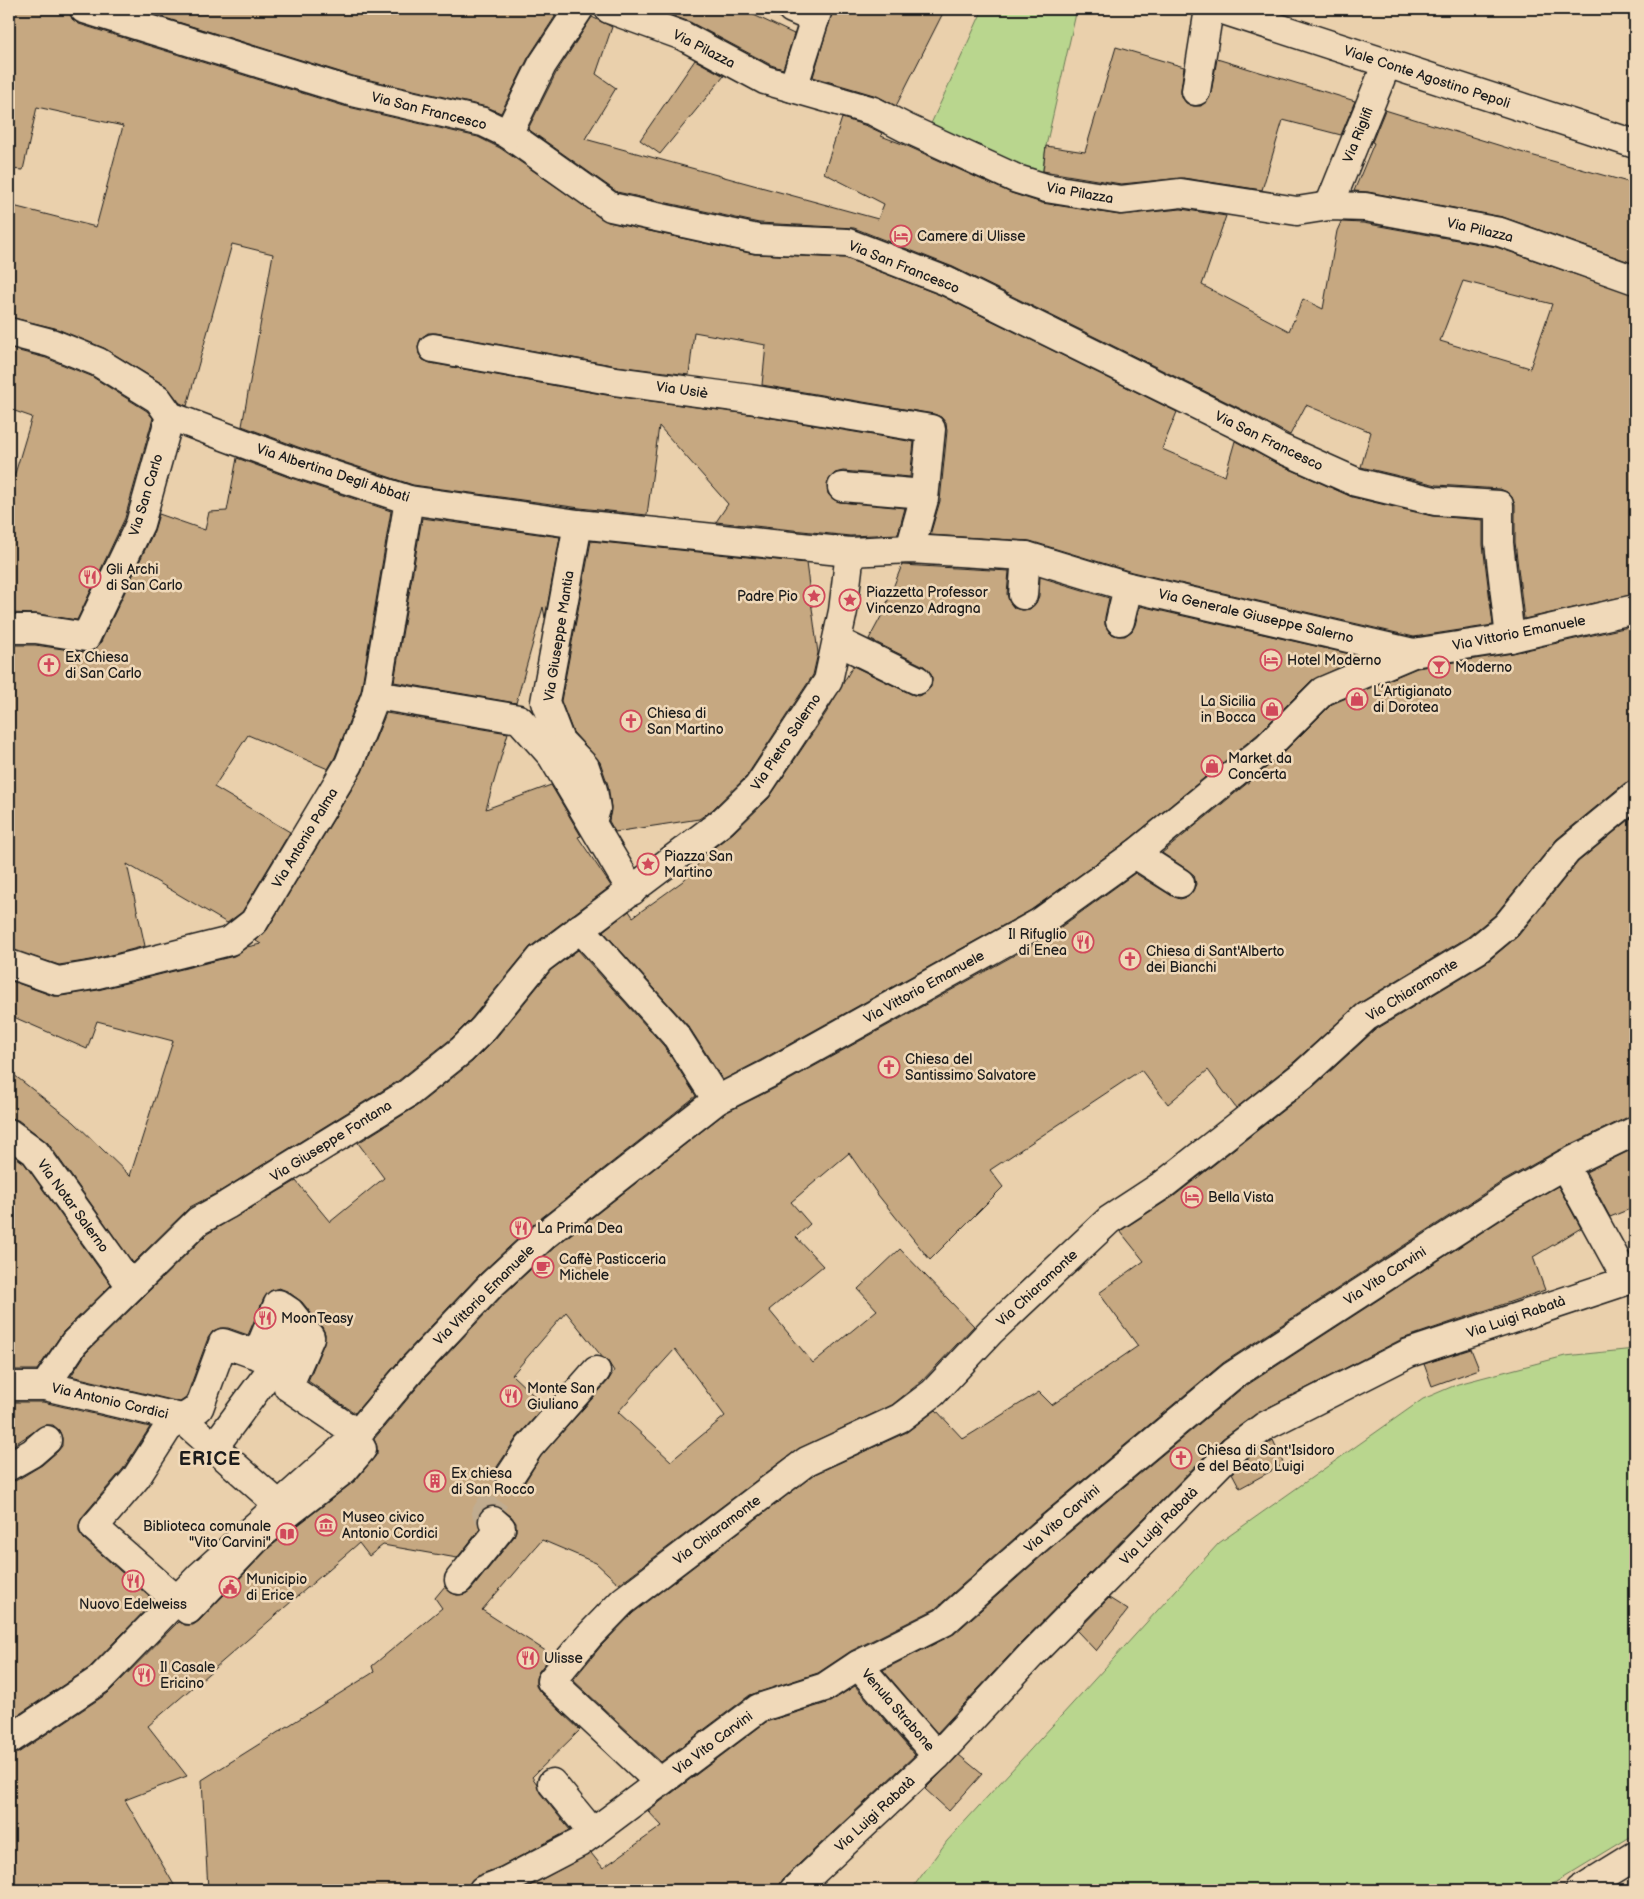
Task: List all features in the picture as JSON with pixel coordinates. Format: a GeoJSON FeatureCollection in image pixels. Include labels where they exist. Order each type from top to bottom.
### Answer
{"type":"FeatureCollection","features":[{"type":"Feature","properties":{"kind":"street","name":"Via San Francesco"},"geometry":{"type":"LineString","coordinates":[[84,9],[349,91],[483,122],[508,134],[611,207],[757,239],[848,243],[946,281],[1280,448],[1356,482],[1436,501],[1499,505],[1499,543],[1510,638]]}},
{"type":"Feature","properties":{"kind":"street"},"geometry":{"type":"LineString","coordinates":[[508,134],[542,65],[579,9]]}},
{"type":"Feature","properties":{"kind":"street","name":"Via Pilazza"},"geometry":{"type":"LineString","coordinates":[[609,9],[683,36],[765,80],[873,111],[1017,179],[1046,188],[1121,200],[1181,193],[1297,211],[1329,206],[1365,207],[1500,232],[1635,280]]}},
{"type":"Feature","properties":{"kind":"street"},"geometry":{"type":"LineString","coordinates":[[1196,91],[1209,9]]}},
{"type":"Feature","properties":{"kind":"street","name":"Viale Conte Agostino Pepoli"},"geometry":{"type":"LineString","coordinates":[[1220,9],[1635,144]]}},
{"type":"Feature","properties":{"kind":"street"},"geometry":{"type":"LineString","coordinates":[[793,88],[808,12]]}},
{"type":"Feature","properties":{"kind":"street","name":"Via Riglifi"},"geometry":{"type":"LineString","coordinates":[[1329,206],[1387,63]]}},
{"type":"Feature","properties":{"kind":"street"},"geometry":{"type":"LineString","coordinates":[[9,332],[51,343],[98,362],[158,399],[170,416]]}},
{"type":"Feature","properties":{"kind":"street","name":"Via Usiè"},"geometry":{"type":"LineString","coordinates":[[433,348],[615,381],[931,429],[928,475],[924,494]]}},
{"type":"Feature","properties":{"kind":"street","name":"Via Albertina Degli Abbati"},"geometry":{"type":"LineString","coordinates":[[170,416],[293,462],[409,500],[578,524],[850,552]]}},
{"type":"Feature","properties":{"kind":"street","name":"Via San Carlo"},"geometry":{"type":"LineString","coordinates":[[9,629],[36,629],[86,637],[140,524],[170,416]]}},
{"type":"Feature","properties":{"kind":"street"},"geometry":{"type":"LineString","coordinates":[[842,487],[924,494],[910,549]]}},
{"type":"Feature","properties":{"kind":"street","name":"Via Antonio Palma"},"geometry":{"type":"LineString","coordinates":[[9,964],[58,981],[94,975],[230,941],[254,922],[349,764],[376,695],[409,500]]}},
{"type":"Feature","properties":{"kind":"street","name":"Via Giuseppe Mantia"},"geometry":{"type":"LineString","coordinates":[[578,524],[545,702],[560,740],[584,767],[593,790],[596,809],[595,830]]}},
{"type":"Feature","properties":{"kind":"street","name":"Via Generale Giuseppe Salerno"},"geometry":{"type":"LineString","coordinates":[[850,552],[910,549],[1026,556],[1128,587],[1412,653]]}},
{"type":"Feature","properties":{"kind":"street"},"geometry":{"type":"LineString","coordinates":[[850,552],[842,612],[848,647],[917,680]]}},
{"type":"Feature","properties":{"kind":"street"},"geometry":{"type":"LineString","coordinates":[[1023,595],[1026,556]]}},
{"type":"Feature","properties":{"kind":"street"},"geometry":{"type":"LineString","coordinates":[[1120,621],[1128,587]]}},
{"type":"Feature","properties":{"kind":"street","name":"Via Vittorio Emanuele"},"geometry":{"type":"LineString","coordinates":[[9,1740],[99,1680],[200,1576],[354,1438],[413,1368],[490,1285],[554,1227],[717,1100],[768,1074],[1039,923],[1135,854],[1268,746],[1323,691],[1412,653],[1510,638],[1635,609]]}},
{"type":"Feature","properties":{"kind":"street","name":"Via Pietro Salerno"},"geometry":{"type":"LineString","coordinates":[[626,895],[722,822],[758,787],[828,681],[848,647]]}},
{"type":"Feature","properties":{"kind":"street"},"geometry":{"type":"LineString","coordinates":[[376,695],[519,719],[552,756],[595,830],[626,895]]}},
{"type":"Feature","properties":{"kind":"street","name":"Via Chiaramonte"},"geometry":{"type":"LineString","coordinates":[[660,1782],[551,1681],[623,1601],[808,1460],[900,1418],[934,1393],[991,1331],[1109,1220],[1164,1184],[1304,1074],[1366,1017],[1477,950],[1506,926],[1568,850],[1635,795]]}},
{"type":"Feature","properties":{"kind":"street"},"geometry":{"type":"LineString","coordinates":[[1135,854],[1180,883]]}},
{"type":"Feature","properties":{"kind":"street","name":"Via Giuseppe Fontana"},"geometry":{"type":"LineString","coordinates":[[45,1386],[74,1343],[198,1221],[407,1094],[462,1050],[483,1029],[540,959],[626,895]]}},
{"type":"Feature","properties":{"kind":"street"},"geometry":{"type":"LineString","coordinates":[[580,928],[677,1037],[717,1100]]}},
{"type":"Feature","properties":{"kind":"street","name":"Via Vito Carvini"},"geometry":{"type":"LineString","coordinates":[[483,1890],[506,1881],[571,1848],[760,1708],[826,1687],[858,1665],[944,1622],[1043,1534],[1232,1376],[1508,1197],[1564,1164],[1635,1131]]}},
{"type":"Feature","properties":{"kind":"street","name":"Via Notar Salerno"},"geometry":{"type":"LineString","coordinates":[[9,1133],[34,1152],[131,1286]]}},
{"type":"Feature","properties":{"kind":"street"},"geometry":{"type":"LineString","coordinates":[[1564,1164],[1631,1279]]}},
{"type":"Feature","properties":{"kind":"street","name":"Via Luigi Rabatà"},"geometry":{"type":"LineString","coordinates":[[794,1890],[938,1756],[1031,1655],[1227,1457],[1265,1426],[1409,1353],[1631,1279]]}},
{"type":"Feature","properties":{"kind":"street"},"geometry":{"type":"LineString","coordinates":[[278,1304],[290,1312],[310,1337],[288,1387],[346,1426],[362,1449],[344,1470],[260,1535],[188,1610],[94,1527],[136,1478],[168,1428],[181,1418],[200,1408],[223,1343],[257,1355],[278,1304]]}},
{"type":"Feature","properties":{"kind":"street"},"geometry":{"type":"LineString","coordinates":[[214,1447],[268,1374],[290,1312]]}},
{"type":"Feature","properties":{"kind":"street"},"geometry":{"type":"LineString","coordinates":[[510,1476],[529,1447],[596,1371]]}},
{"type":"Feature","properties":{"kind":"street","name":"Via Antonio Cordici"},"geometry":{"type":"LineString","coordinates":[[9,1386],[45,1386],[181,1418]]}},
{"type":"Feature","properties":{"kind":"street"},"geometry":{"type":"LineString","coordinates":[[181,1418],[279,1505]]}},
{"type":"Feature","properties":{"kind":"street"},"geometry":{"type":"LineString","coordinates":[[9,1466],[32,1453],[47,1440]]}},
{"type":"Feature","properties":{"kind":"street"},"geometry":{"type":"LineString","coordinates":[[459,1580],[497,1524]]}},
{"type":"Feature","properties":{"kind":"street","name":"Venula Strabone"},"geometry":{"type":"LineString","coordinates":[[858,1665],[938,1756]]}},
{"type":"Feature","properties":{"kind":"street"},"geometry":{"type":"LineString","coordinates":[[552,1783],[593,1833]]}},
{"type":"Feature","properties":{"kind":"street"},"geometry":{"type":"LineString","coordinates":[[1580,1890],[1635,1856]]}},
{"type":"Feature","properties":{"kind":"green space"},"geometry":{"type":"Polygon","coordinates":[[[983,9],[1077,9],[1046,146],[1042,175],[930,126],[983,9]]]}},
{"type":"Feature","properties":{"kind":"green space"},"geometry":{"type":"Polygon","coordinates":[[[1635,1349],[1635,1834],[1543,1890],[911,1890],[947,1841],[1219,1543],[1423,1399],[1458,1384],[1565,1356],[1635,1349]]]}},
{"type":"Feature","properties":{"kind":"building"},"geometry":{"type":"Polygon","coordinates":[[[9,9],[69,9],[72,19],[79,24],[344,106],[478,137],[500,148],[608,222],[754,254],[845,258],[940,295],[1177,412],[1162,449],[1225,476],[1235,441],[1274,462],[1352,497],[1432,516],[1483,520],[1483,545],[1493,625],[1414,637],[1132,572],[1030,541],[930,535],[940,501],[947,431],[946,423],[941,417],[934,414],[762,385],[766,345],[694,332],[689,375],[617,366],[436,333],[428,333],[421,338],[418,346],[419,354],[423,360],[430,363],[612,396],[748,414],[914,442],[910,477],[843,471],[835,473],[827,485],[828,494],[840,502],[905,508],[898,534],[850,536],[716,522],[728,504],[659,426],[647,515],[580,508],[413,485],[298,447],[242,426],[273,254],[232,244],[187,406],[180,403],[166,386],[104,348],[55,328],[9,317],[9,205],[96,227],[123,126],[37,107],[23,170],[9,169],[9,9]]]}},
{"type":"Feature","properties":{"kind":"building"},"geometry":{"type":"Polygon","coordinates":[[[136,9],[560,9],[528,58],[501,113],[487,107],[353,76],[136,9]]]}},
{"type":"Feature","properties":{"kind":"building"},"geometry":{"type":"Polygon","coordinates":[[[654,9],[741,9],[794,34],[783,69],[771,65],[690,22],[654,9]]]}},
{"type":"Feature","properties":{"kind":"building"},"geometry":{"type":"Polygon","coordinates":[[[833,9],[945,9],[896,106],[877,96],[813,77],[833,9]]]}},
{"type":"Feature","properties":{"kind":"building"},"geometry":{"type":"Polygon","coordinates":[[[592,17],[612,27],[596,74],[616,88],[585,139],[878,219],[884,204],[824,173],[842,118],[867,126],[882,133],[881,136],[1011,193],[1042,203],[1119,215],[1181,209],[1226,216],[1202,285],[1289,331],[1303,299],[1323,309],[1337,231],[1341,222],[1363,223],[1496,247],[1635,295],[1635,594],[1524,619],[1515,542],[1515,505],[1512,497],[1507,492],[1500,489],[1437,485],[1361,467],[1371,432],[1306,405],[1290,435],[953,267],[854,228],[759,223],[617,192],[528,129],[556,73],[592,17]],[[1463,281],[1440,341],[1530,368],[1552,304],[1463,281]]]}},
{"type":"Feature","properties":{"kind":"building"},"geometry":{"type":"Polygon","coordinates":[[[1116,47],[1184,67],[1181,96],[1186,103],[1193,106],[1201,106],[1208,100],[1217,59],[1355,101],[1341,135],[1283,120],[1262,190],[1183,178],[1121,184],[1043,171],[1046,146],[1085,152],[1116,47]]]}},
{"type":"Feature","properties":{"kind":"building"},"geometry":{"type":"Polygon","coordinates":[[[695,60],[724,76],[660,154],[640,140],[695,60]]]}},
{"type":"Feature","properties":{"kind":"building"},"geometry":{"type":"Polygon","coordinates":[[[1385,110],[1527,154],[1635,184],[1635,264],[1503,217],[1354,191],[1374,143],[1372,142],[1385,110]]]}},
{"type":"Feature","properties":{"kind":"building"},"geometry":{"type":"Polygon","coordinates":[[[11,349],[46,358],[91,376],[147,411],[153,418],[125,518],[77,620],[38,614],[9,613],[9,476],[14,477],[32,417],[9,409],[9,358],[11,349]]]}},
{"type":"Feature","properties":{"kind":"building"},"geometry":{"type":"Polygon","coordinates":[[[237,458],[391,511],[361,691],[335,757],[328,769],[248,735],[214,787],[290,832],[242,912],[227,923],[127,864],[145,946],[91,960],[59,965],[9,949],[9,645],[35,645],[84,652],[94,650],[100,644],[154,531],[159,514],[205,530],[209,512],[227,511],[237,458]]]}},
{"type":"Feature","properties":{"kind":"building"},"geometry":{"type":"Polygon","coordinates":[[[422,518],[560,537],[545,618],[543,607],[516,703],[394,682],[422,518]]]}},
{"type":"Feature","properties":{"kind":"building"},"geometry":{"type":"Polygon","coordinates":[[[591,541],[806,563],[818,653],[813,675],[746,777],[712,810],[699,819],[615,832],[609,821],[611,807],[608,785],[600,762],[573,732],[561,701],[591,541]]]}},
{"type":"Feature","properties":{"kind":"building"},"geometry":{"type":"Polygon","coordinates":[[[902,565],[1009,571],[1007,594],[1009,601],[1014,608],[1021,610],[1030,609],[1036,603],[1039,596],[1040,577],[1109,598],[1105,625],[1110,633],[1117,636],[1125,636],[1132,631],[1140,606],[1363,657],[1312,680],[1258,734],[1126,842],[1031,910],[723,1080],[689,1027],[603,931],[629,911],[633,917],[683,881],[712,849],[733,833],[769,798],[826,713],[853,666],[918,696],[925,693],[931,687],[932,678],[930,672],[924,666],[869,639],[883,613],[902,565]]]}},
{"type":"Feature","properties":{"kind":"building"},"geometry":{"type":"Polygon","coordinates":[[[1633,626],[1635,636],[1635,780],[1625,783],[1557,839],[1495,915],[1468,937],[1358,1004],[1294,1062],[1236,1108],[1208,1070],[1168,1104],[1141,1070],[990,1170],[1003,1187],[930,1260],[878,1195],[849,1153],[791,1202],[810,1224],[796,1237],[823,1266],[769,1310],[813,1363],[877,1310],[858,1289],[900,1249],[974,1326],[922,1381],[892,1405],[798,1449],[619,1584],[596,1563],[542,1540],[482,1610],[552,1655],[539,1671],[536,1678],[536,1686],[580,1730],[532,1777],[540,1793],[570,1830],[500,1867],[477,1876],[471,1881],[468,1890],[208,1890],[202,1780],[374,1672],[372,1666],[442,1608],[435,1598],[445,1586],[450,1592],[457,1595],[465,1594],[471,1590],[513,1538],[516,1531],[516,1523],[511,1516],[496,1506],[488,1506],[482,1510],[478,1518],[480,1529],[457,1558],[383,1545],[369,1556],[359,1543],[148,1726],[187,1776],[125,1800],[177,1890],[9,1890],[9,1755],[18,1753],[108,1693],[178,1622],[185,1625],[193,1625],[199,1621],[270,1547],[356,1480],[377,1454],[377,1446],[374,1439],[425,1378],[502,1296],[556,1246],[725,1113],[775,1088],[1047,937],[1135,873],[1172,896],[1180,899],[1188,897],[1196,884],[1194,875],[1162,853],[1278,758],[1332,704],[1417,668],[1513,653],[1633,626]],[[566,1312],[512,1375],[545,1406],[517,1437],[497,1467],[494,1475],[496,1483],[502,1489],[509,1492],[517,1490],[523,1485],[541,1456],[608,1381],[614,1371],[607,1360],[603,1358],[566,1312]],[[675,1349],[618,1412],[671,1461],[725,1416],[675,1349]]]}},
{"type":"Feature","properties":{"kind":"building"},"geometry":{"type":"Polygon","coordinates":[[[386,713],[508,733],[486,809],[551,785],[581,836],[578,837],[611,886],[530,947],[471,1019],[452,1038],[398,1081],[219,1192],[190,1207],[133,1263],[48,1143],[18,1120],[9,1118],[9,1071],[74,1122],[130,1176],[173,1041],[97,1021],[87,1049],[9,1015],[9,980],[53,996],[61,996],[98,990],[234,956],[247,947],[261,944],[256,941],[267,930],[362,772],[386,713]]]}},
{"type":"Feature","properties":{"kind":"building"},"geometry":{"type":"Polygon","coordinates":[[[1635,815],[1635,1116],[1628,1117],[1557,1151],[1500,1183],[1223,1363],[1033,1522],[935,1609],[851,1651],[818,1673],[750,1695],[661,1762],[573,1680],[601,1646],[633,1613],[815,1474],[907,1432],[936,1410],[963,1439],[1039,1392],[1052,1405],[1138,1346],[1099,1293],[1144,1261],[1120,1231],[1174,1196],[1314,1086],[1375,1030],[1487,962],[1518,936],[1578,862],[1635,815]]]}},
{"type":"Feature","properties":{"kind":"building"},"geometry":{"type":"Polygon","coordinates":[[[578,950],[664,1046],[696,1096],[535,1223],[480,1274],[402,1357],[355,1413],[308,1381],[324,1343],[325,1334],[322,1327],[302,1302],[287,1291],[279,1288],[270,1291],[264,1298],[248,1335],[228,1328],[220,1328],[213,1331],[208,1338],[186,1398],[180,1402],[71,1376],[86,1353],[207,1234],[296,1181],[330,1222],[384,1178],[358,1143],[417,1106],[472,1062],[495,1039],[551,970],[578,950]]]}},
{"type":"Feature","properties":{"kind":"building"},"geometry":{"type":"Polygon","coordinates":[[[1635,1148],[1635,1207],[1610,1217],[1586,1172],[1635,1148]]]}},
{"type":"Feature","properties":{"kind":"building"},"geometry":{"type":"Polygon","coordinates":[[[9,1152],[24,1163],[111,1285],[63,1332],[37,1370],[9,1370],[9,1152]]]}},
{"type":"Feature","properties":{"kind":"building"},"geometry":{"type":"Polygon","coordinates":[[[1558,1186],[1581,1228],[1533,1257],[1545,1290],[1402,1339],[1256,1414],[1222,1439],[1020,1644],[937,1733],[883,1670],[954,1634],[1053,1546],[1241,1389],[1516,1210],[1558,1186]]]}},
{"type":"Feature","properties":{"kind":"building"},"geometry":{"type":"Polygon","coordinates":[[[1471,1349],[1479,1369],[1432,1386],[1424,1364],[1471,1349]]]}},
{"type":"Feature","properties":{"kind":"building"},"geometry":{"type":"Polygon","coordinates":[[[9,1402],[43,1402],[150,1427],[123,1469],[82,1517],[79,1532],[84,1539],[154,1601],[89,1668],[9,1721],[9,1482],[17,1480],[42,1465],[62,1446],[62,1438],[59,1430],[53,1425],[44,1425],[9,1448],[9,1402]]]}},
{"type":"Feature","properties":{"kind":"building"},"geometry":{"type":"Polygon","coordinates":[[[1273,1440],[1284,1464],[1240,1488],[1232,1473],[1243,1462],[1273,1440]]]}},
{"type":"Feature","properties":{"kind":"building"},"geometry":{"type":"Polygon","coordinates":[[[1109,1598],[1128,1610],[1096,1651],[1077,1631],[1109,1598]]]}},
{"type":"Feature","properties":{"kind":"building"},"geometry":{"type":"Polygon","coordinates":[[[855,1686],[915,1755],[783,1879],[777,1890],[522,1890],[591,1853],[603,1868],[662,1826],[648,1811],[766,1722],[830,1702],[855,1686]]]}},
{"type":"Feature","properties":{"kind":"building"},"geometry":{"type":"Polygon","coordinates":[[[959,1755],[982,1774],[949,1811],[925,1789],[959,1755]]]}},
{"type":"Feature","properties":{"kind":"tunnel"},"geometry":{"type":"LineString","coordinates":[[493,1521],[486,1513],[510,1476]]}},
{"type":"Feature","properties":{"kind":"place","name":"Camere di Ulisse"},"geometry":{"type":"Point","coordinates":[901,236]}},
{"type":"Feature","properties":{"kind":"place","name":"Gli Archi di San Carlo"},"geometry":{"type":"Point","coordinates":[90,577]}},
{"type":"Feature","properties":{"kind":"place","name":"Padre Pio"},"geometry":{"type":"Point","coordinates":[814,596]}},
{"type":"Feature","properties":{"kind":"place","name":"Piazzetta Professor Vincenzo Adragna"},"geometry":{"type":"Point","coordinates":[850,600]}},
{"type":"Feature","properties":{"kind":"place","name":"Hotel Moderno"},"geometry":{"type":"Point","coordinates":[1271,660]}},
{"type":"Feature","properties":{"kind":"place","name":"Ex Chiesa di San Carlo"},"geometry":{"type":"Point","coordinates":[49,665]}},
{"type":"Feature","properties":{"kind":"place","name":"Moderno"},"geometry":{"type":"Point","coordinates":[1439,667]}},
{"type":"Feature","properties":{"kind":"place","name":"L’Artigianato di Dorotea"},"geometry":{"type":"Point","coordinates":[1357,699]}},
{"type":"Feature","properties":{"kind":"place","name":"La Sicilia in Bocca"},"geometry":{"type":"Point","coordinates":[1272,709]}},
{"type":"Feature","properties":{"kind":"place","name":"Chiesa di San Martino"},"geometry":{"type":"Point","coordinates":[631,721]}},
{"type":"Feature","properties":{"kind":"place","name":"Market da Concerta"},"geometry":{"type":"Point","coordinates":[1212,766]}},
{"type":"Feature","properties":{"kind":"place","name":"Piazza San Martino"},"geometry":{"type":"Point","coordinates":[648,864]}},
{"type":"Feature","properties":{"kind":"place","name":"Il Rifuglio di Enea"},"geometry":{"type":"Point","coordinates":[1083,942]}},
{"type":"Feature","properties":{"kind":"place","name":"Chiesa di Sant'Alberto dei Bianchi"},"geometry":{"type":"Point","coordinates":[1130,959]}},
{"type":"Feature","properties":{"kind":"place","name":"Chiesa del Santissimo Salvatore"},"geometry":{"type":"Point","coordinates":[889,1067]}},
{"type":"Feature","properties":{"kind":"place","name":"Bella Vista"},"geometry":{"type":"Point","coordinates":[1192,1197]}},
{"type":"Feature","properties":{"kind":"place","name":"La Prima Dea"},"geometry":{"type":"Point","coordinates":[521,1228]}},
{"type":"Feature","properties":{"kind":"place","name":"Caffè Pasticceria Michele"},"geometry":{"type":"Point","coordinates":[543,1267]}},
{"type":"Feature","properties":{"kind":"place","name":"MoonTeasy"},"geometry":{"type":"Point","coordinates":[265,1318]}},
{"type":"Feature","properties":{"kind":"place","name":"Monte San Giuliano"},"geometry":{"type":"Point","coordinates":[511,1396]}},
{"type":"Feature","properties":{"kind":"place","name":"Chiesa di Sant'Isidoro e del Beato Luigi"},"geometry":{"type":"Point","coordinates":[1181,1458]}},
{"type":"Feature","properties":{"kind":"place","name":"Ex chiesa di San Rocco"},"geometry":{"type":"Point","coordinates":[435,1481]}},
{"type":"Feature","properties":{"kind":"place","name":"Museo civico Antonio Cordici"},"geometry":{"type":"Point","coordinates":[326,1525]}},
{"type":"Feature","properties":{"kind":"place","name":"Biblioteca comunale \"Vito Carvini\""},"geometry":{"type":"Point","coordinates":[287,1534]}},
{"type":"Feature","properties":{"kind":"place","name":"Nuovo Edelweiss"},"geometry":{"type":"Point","coordinates":[133,1581]}},
{"type":"Feature","properties":{"kind":"place","name":"Municipio di Erice"},"geometry":{"type":"Point","coordinates":[230,1587]}},
{"type":"Feature","properties":{"kind":"place","name":"Ulisse"},"geometry":{"type":"Point","coordinates":[528,1658]}},
{"type":"Feature","properties":{"kind":"place","name":"Il Casale Ericino"},"geometry":{"type":"Point","coordinates":[144,1675]}},
{"type":"Feature","properties":{"kind":"district","name":"ERICE"},"geometry":{"type":"Point","coordinates":[210,1459]}}]}
